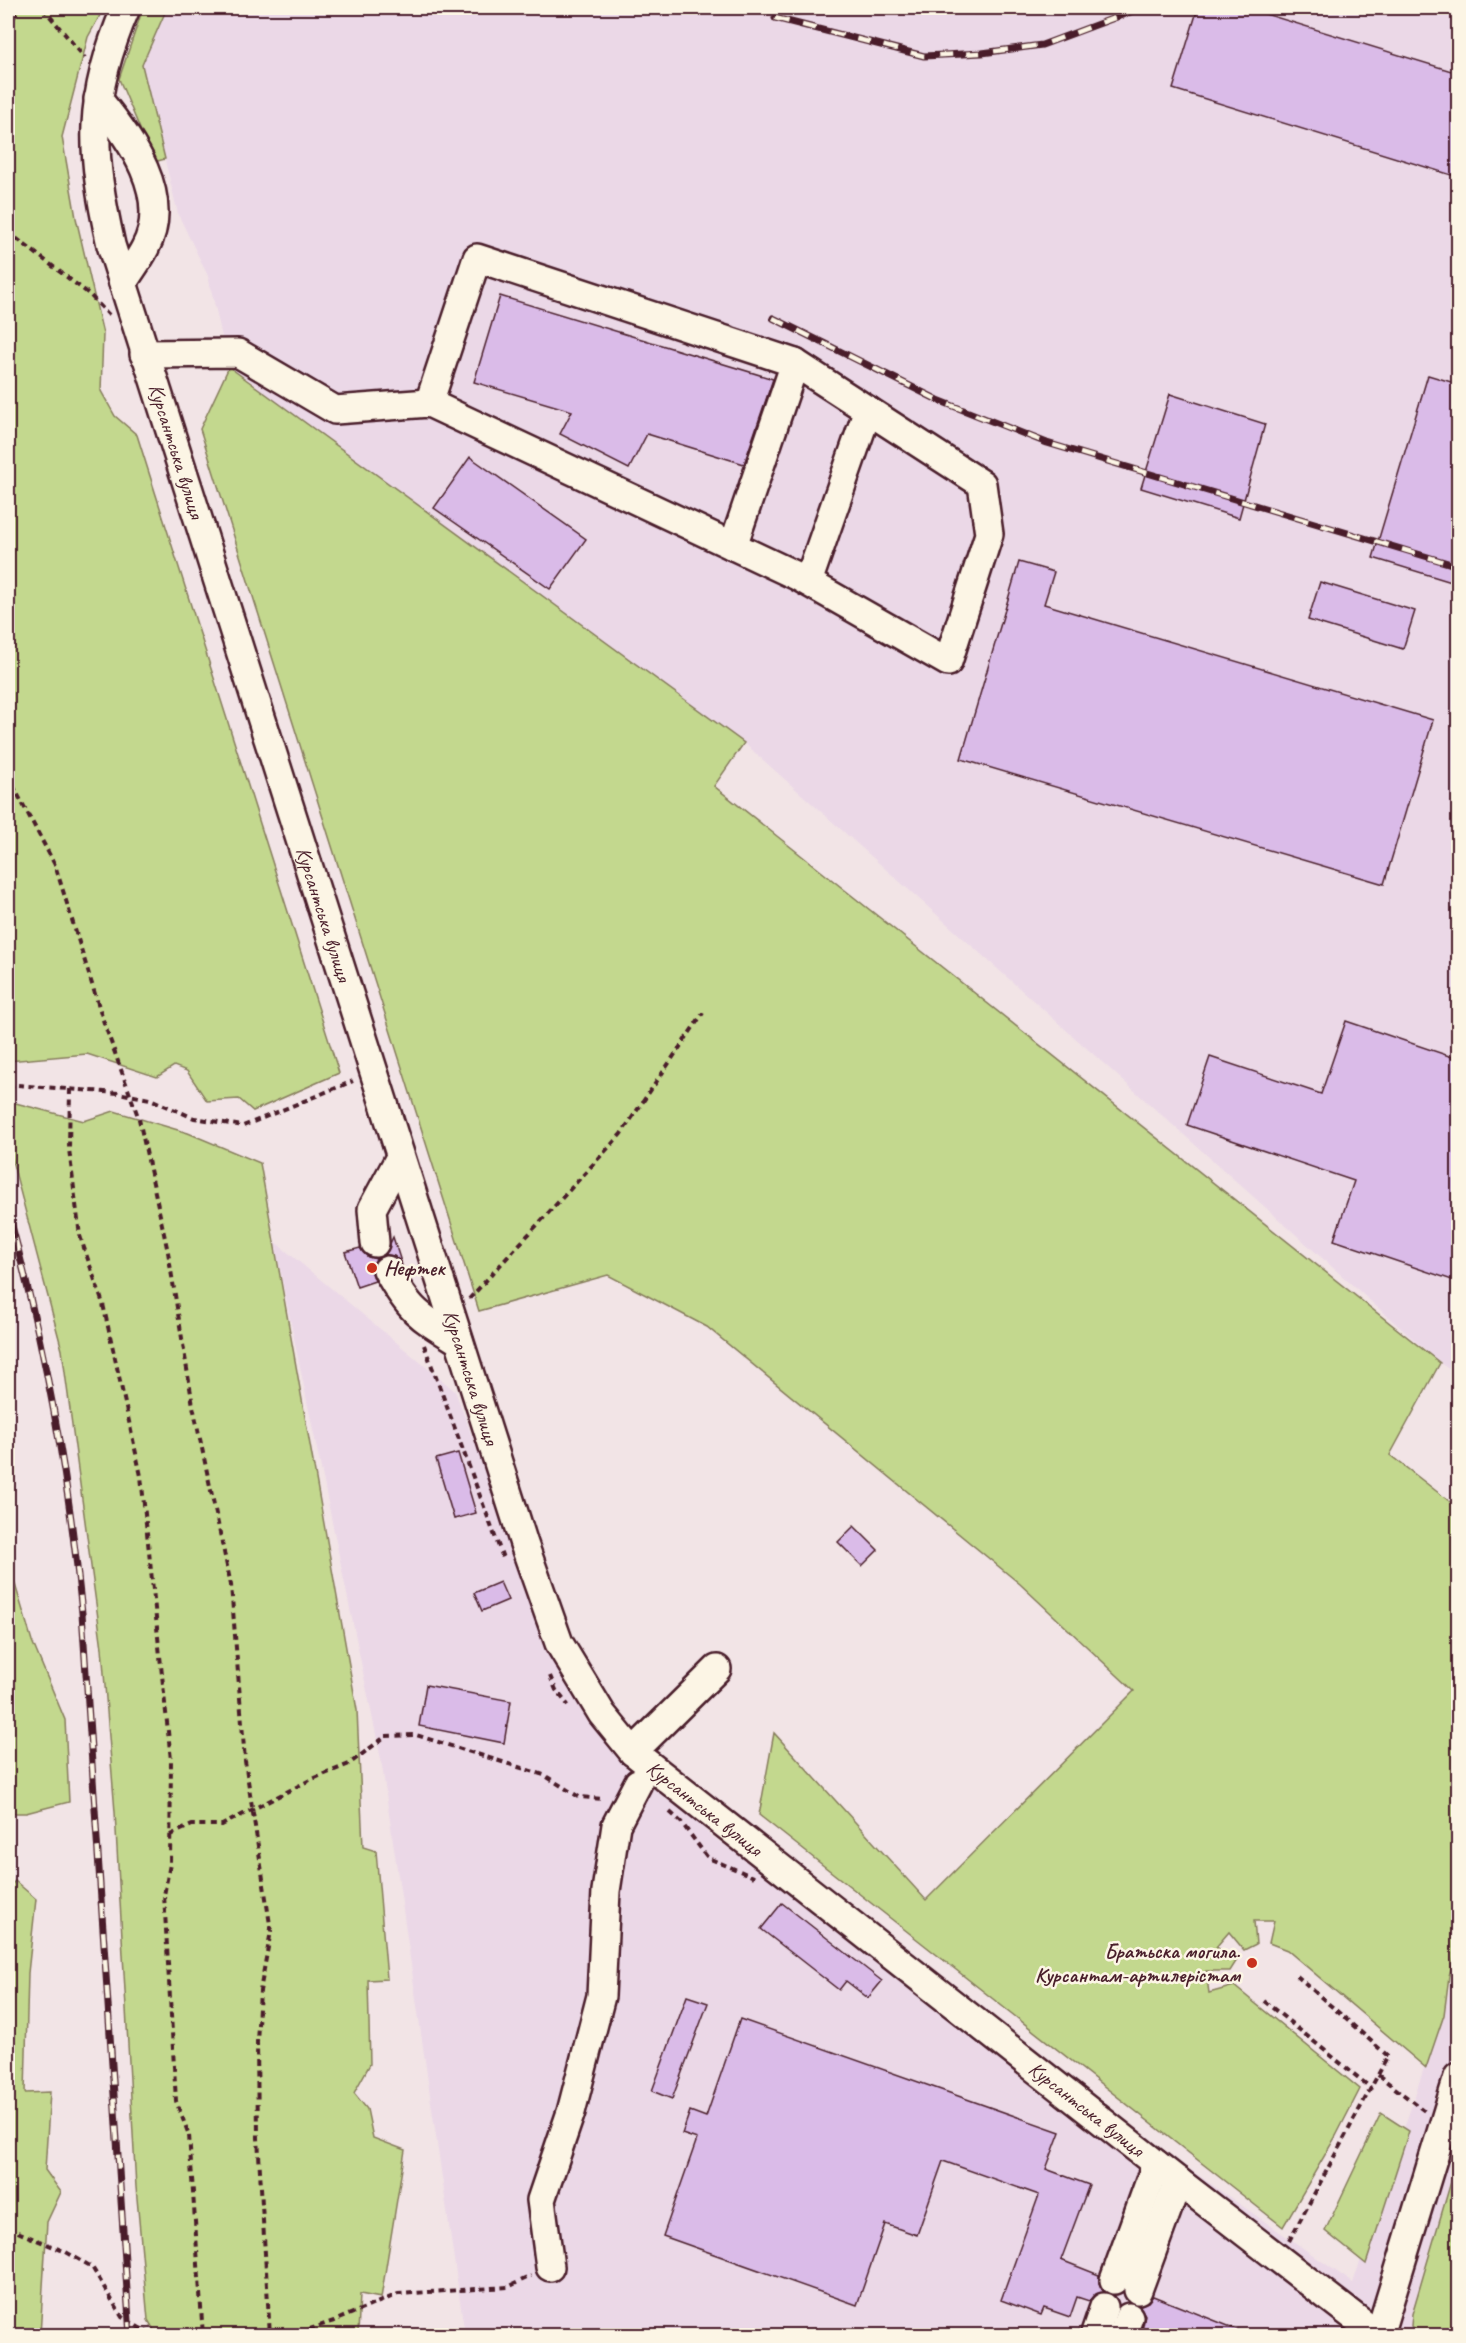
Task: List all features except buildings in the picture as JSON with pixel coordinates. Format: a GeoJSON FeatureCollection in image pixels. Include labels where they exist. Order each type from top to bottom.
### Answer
{"type":"FeatureCollection","features":[{"type":"Feature","properties":{"kind":"street","name":"Курсантська вулиця"},"geometry":{"type":"LineString","coordinates":[[126,8],[112,40],[100,89],[94,138],[98,189],[144,354],[524,1544],[559,1643],[602,1714],[633,1752],[698,1806],[1156,2164],[1379,2335]]}},
{"type":"Feature","properties":{"kind":"street"},"geometry":{"type":"LineString","coordinates":[[100,89],[142,163],[155,208],[147,246],[123,283]]}},
{"type":"Feature","properties":{"kind":"street"},"geometry":{"type":"LineString","coordinates":[[144,354],[238,353],[335,411],[429,403],[808,582],[948,662],[989,534],[982,484],[795,363],[477,258],[429,403]]}},
{"type":"Feature","properties":{"kind":"street"},"geometry":{"type":"LineString","coordinates":[[733,546],[795,363]]}},
{"type":"Feature","properties":{"kind":"street"},"geometry":{"type":"LineString","coordinates":[[808,582],[868,410]]}},
{"type":"Feature","properties":{"kind":"street"},"geometry":{"type":"LineString","coordinates":[[375,1243],[372,1209],[400,1156]]}},
{"type":"Feature","properties":{"kind":"street"},"geometry":{"type":"LineString","coordinates":[[387,1270],[401,1296],[417,1315],[455,1329]]}},
{"type":"Feature","properties":{"kind":"street"},"geometry":{"type":"LineString","coordinates":[[633,1752],[717,1669]]}},
{"type":"Feature","properties":{"kind":"street"},"geometry":{"type":"LineString","coordinates":[[550,2267],[542,2199],[571,2112],[601,1996],[606,1891],[616,1825],[634,1792]]}},
{"type":"Feature","properties":{"kind":"street"},"geometry":{"type":"LineString","coordinates":[[1379,2335],[1458,2077]]}},
{"type":"Feature","properties":{"kind":"street"},"geometry":{"type":"LineString","coordinates":[[1156,2164],[1126,2285],[1178,2181]]}},
{"type":"Feature","properties":{"kind":"street"},"geometry":{"type":"LineString","coordinates":[[1094,2336],[1118,2320]]}},
{"type":"Feature","properties":{"kind":"path"},"geometry":{"type":"LineString","coordinates":[[8,27],[19,8]]}},
{"type":"Feature","properties":{"kind":"path"},"geometry":{"type":"LineString","coordinates":[[43,8],[100,89]]}},
{"type":"Feature","properties":{"kind":"path"},"geometry":{"type":"LineString","coordinates":[[8,232],[89,294],[112,319]]}},
{"type":"Feature","properties":{"kind":"path"},"geometry":{"type":"LineString","coordinates":[[8,776],[55,865],[105,1023],[139,1119],[168,1252],[193,1406],[231,1585],[245,1761],[271,1931],[260,1991],[257,2042],[258,2138],[270,2336]]}},
{"type":"Feature","properties":{"kind":"path"},"geometry":{"type":"LineString","coordinates":[[455,1329],[621,1134],[703,1012]]}},
{"type":"Feature","properties":{"kind":"path"},"geometry":{"type":"LineString","coordinates":[[8,1088],[17,1085],[131,1095],[150,1100],[194,1118],[243,1126],[373,1073]]}},
{"type":"Feature","properties":{"kind":"path"},"geometry":{"type":"LineString","coordinates":[[70,1089],[69,1149],[80,1236],[103,1304],[141,1476],[171,1760],[170,1864],[164,1895],[176,2101],[189,2135],[203,2336]]}},
{"type":"Feature","properties":{"kind":"path"},"geometry":{"type":"LineString","coordinates":[[170,1835],[192,1826],[222,1825],[252,1808],[349,1764],[386,1736],[416,1735],[544,1775],[579,1797],[634,1792]]}},
{"type":"Feature","properties":{"kind":"path"},"geometry":{"type":"LineString","coordinates":[[1279,2259],[1388,2056],[1296,1976]]}},
{"type":"Feature","properties":{"kind":"path"},"geometry":{"type":"LineString","coordinates":[[1264,2001],[1371,2088]]}},
{"type":"Feature","properties":{"kind":"path"},"geometry":{"type":"LineString","coordinates":[[1378,2075],[1443,2125]]}},
{"type":"Feature","properties":{"kind":"path"},"geometry":{"type":"LineString","coordinates":[[8,2228],[66,2252],[92,2267],[122,2317],[153,2336]]}},
{"type":"Feature","properties":{"kind":"path"},"geometry":{"type":"LineString","coordinates":[[289,2336],[334,2321],[398,2294],[507,2287],[550,2267]]}},
{"type":"Feature","properties":{"kind":"path"},"geometry":{"type":"LineString","coordinates":[[83,2336],[94,2332],[146,2333]]}},
{"type":"Feature","properties":{"kind":"shaded area"},"geometry":{"type":"Polygon","coordinates":[[[167,8],[1458,8],[1458,1375],[1440,1363],[744,743],[229,367],[208,276],[178,214],[142,65],[167,8]]]}},
{"type":"Feature","properties":{"kind":"shaded area"},"geometry":{"type":"Polygon","coordinates":[[[274,1241],[455,1391],[566,1684],[710,1835],[1353,2283],[1458,1965],[1458,2335],[465,2335],[381,1759],[274,1241]]]}},
{"type":"Feature","properties":{"kind":"green space"},"geometry":{"type":"Polygon","coordinates":[[[8,8],[104,8],[88,37],[62,137],[76,218],[103,334],[101,391],[115,416],[137,435],[339,1073],[253,1111],[239,1099],[207,1101],[187,1071],[174,1066],[157,1077],[87,1054],[8,1061],[8,8]]]}},
{"type":"Feature","properties":{"kind":"green space"},"geometry":{"type":"Polygon","coordinates":[[[143,8],[167,8],[142,65],[165,159],[154,162],[119,79],[143,8]]]}},
{"type":"Feature","properties":{"kind":"green space"},"geometry":{"type":"Polygon","coordinates":[[[229,367],[744,743],[714,786],[1440,1363],[1390,1455],[1458,1508],[1458,1945],[1449,1976],[1444,2015],[1426,2068],[1287,1950],[1269,1943],[1274,1921],[1254,1921],[1256,1944],[1244,1950],[1229,1932],[1216,1947],[1237,1960],[1230,1971],[1206,1971],[1209,1993],[1234,1986],[1360,2089],[1336,2136],[1283,2227],[759,1815],[774,1733],[926,1900],[1134,1691],[1020,1584],[707,1327],[608,1275],[479,1311],[200,429],[229,367]]]}},
{"type":"Feature","properties":{"kind":"green space"},"geometry":{"type":"Polygon","coordinates":[[[8,1101],[84,1121],[114,1111],[188,1133],[260,1163],[357,1710],[363,1847],[376,1851],[387,1979],[368,1980],[370,2064],[354,2093],[367,2109],[373,2138],[405,2150],[381,2298],[360,2294],[358,2333],[363,2335],[157,2335],[148,2320],[136,2187],[115,1812],[102,1648],[62,1350],[8,1145],[8,1101]]]}},
{"type":"Feature","properties":{"kind":"green space"},"geometry":{"type":"Polygon","coordinates":[[[8,1561],[32,1641],[65,1720],[69,1802],[26,1813],[8,1813],[8,1561]]]}},
{"type":"Feature","properties":{"kind":"green space"},"geometry":{"type":"Polygon","coordinates":[[[15,1881],[36,1899],[28,1973],[25,2093],[50,2092],[45,2170],[61,2192],[47,2222],[40,2335],[8,2335],[8,1888],[15,1881]]]}},
{"type":"Feature","properties":{"kind":"green space"},"geometry":{"type":"Polygon","coordinates":[[[1381,2113],[1409,2131],[1366,2264],[1325,2231],[1381,2113]]]}},
{"type":"Feature","properties":{"kind":"green space"},"geometry":{"type":"Polygon","coordinates":[[[1458,2158],[1458,2335],[1418,2335],[1411,2326],[1412,2314],[1458,2158]]]}},
{"type":"Feature","properties":{"kind":"railway"},"geometry":{"type":"LineString","coordinates":[[775,18],[924,56],[982,53],[1042,45],[1141,8]]}},
{"type":"Feature","properties":{"kind":"railway"},"geometry":{"type":"LineString","coordinates":[[773,318],[938,400],[1047,443],[1458,566]]}},
{"type":"Feature","properties":{"kind":"railway"},"geometry":{"type":"LineString","coordinates":[[8,1211],[33,1311],[54,1410],[70,1510],[82,1613],[130,2336]]}},
{"type":"Feature","properties":{"kind":"place","name":"Нефтек"},"geometry":{"type":"Point","coordinates":[372,1268]}},
{"type":"Feature","properties":{"kind":"place","name":"Братьска могила. Курсантам-артилерістам"},"geometry":{"type":"Point","coordinates":[1252,1963]}}]}
